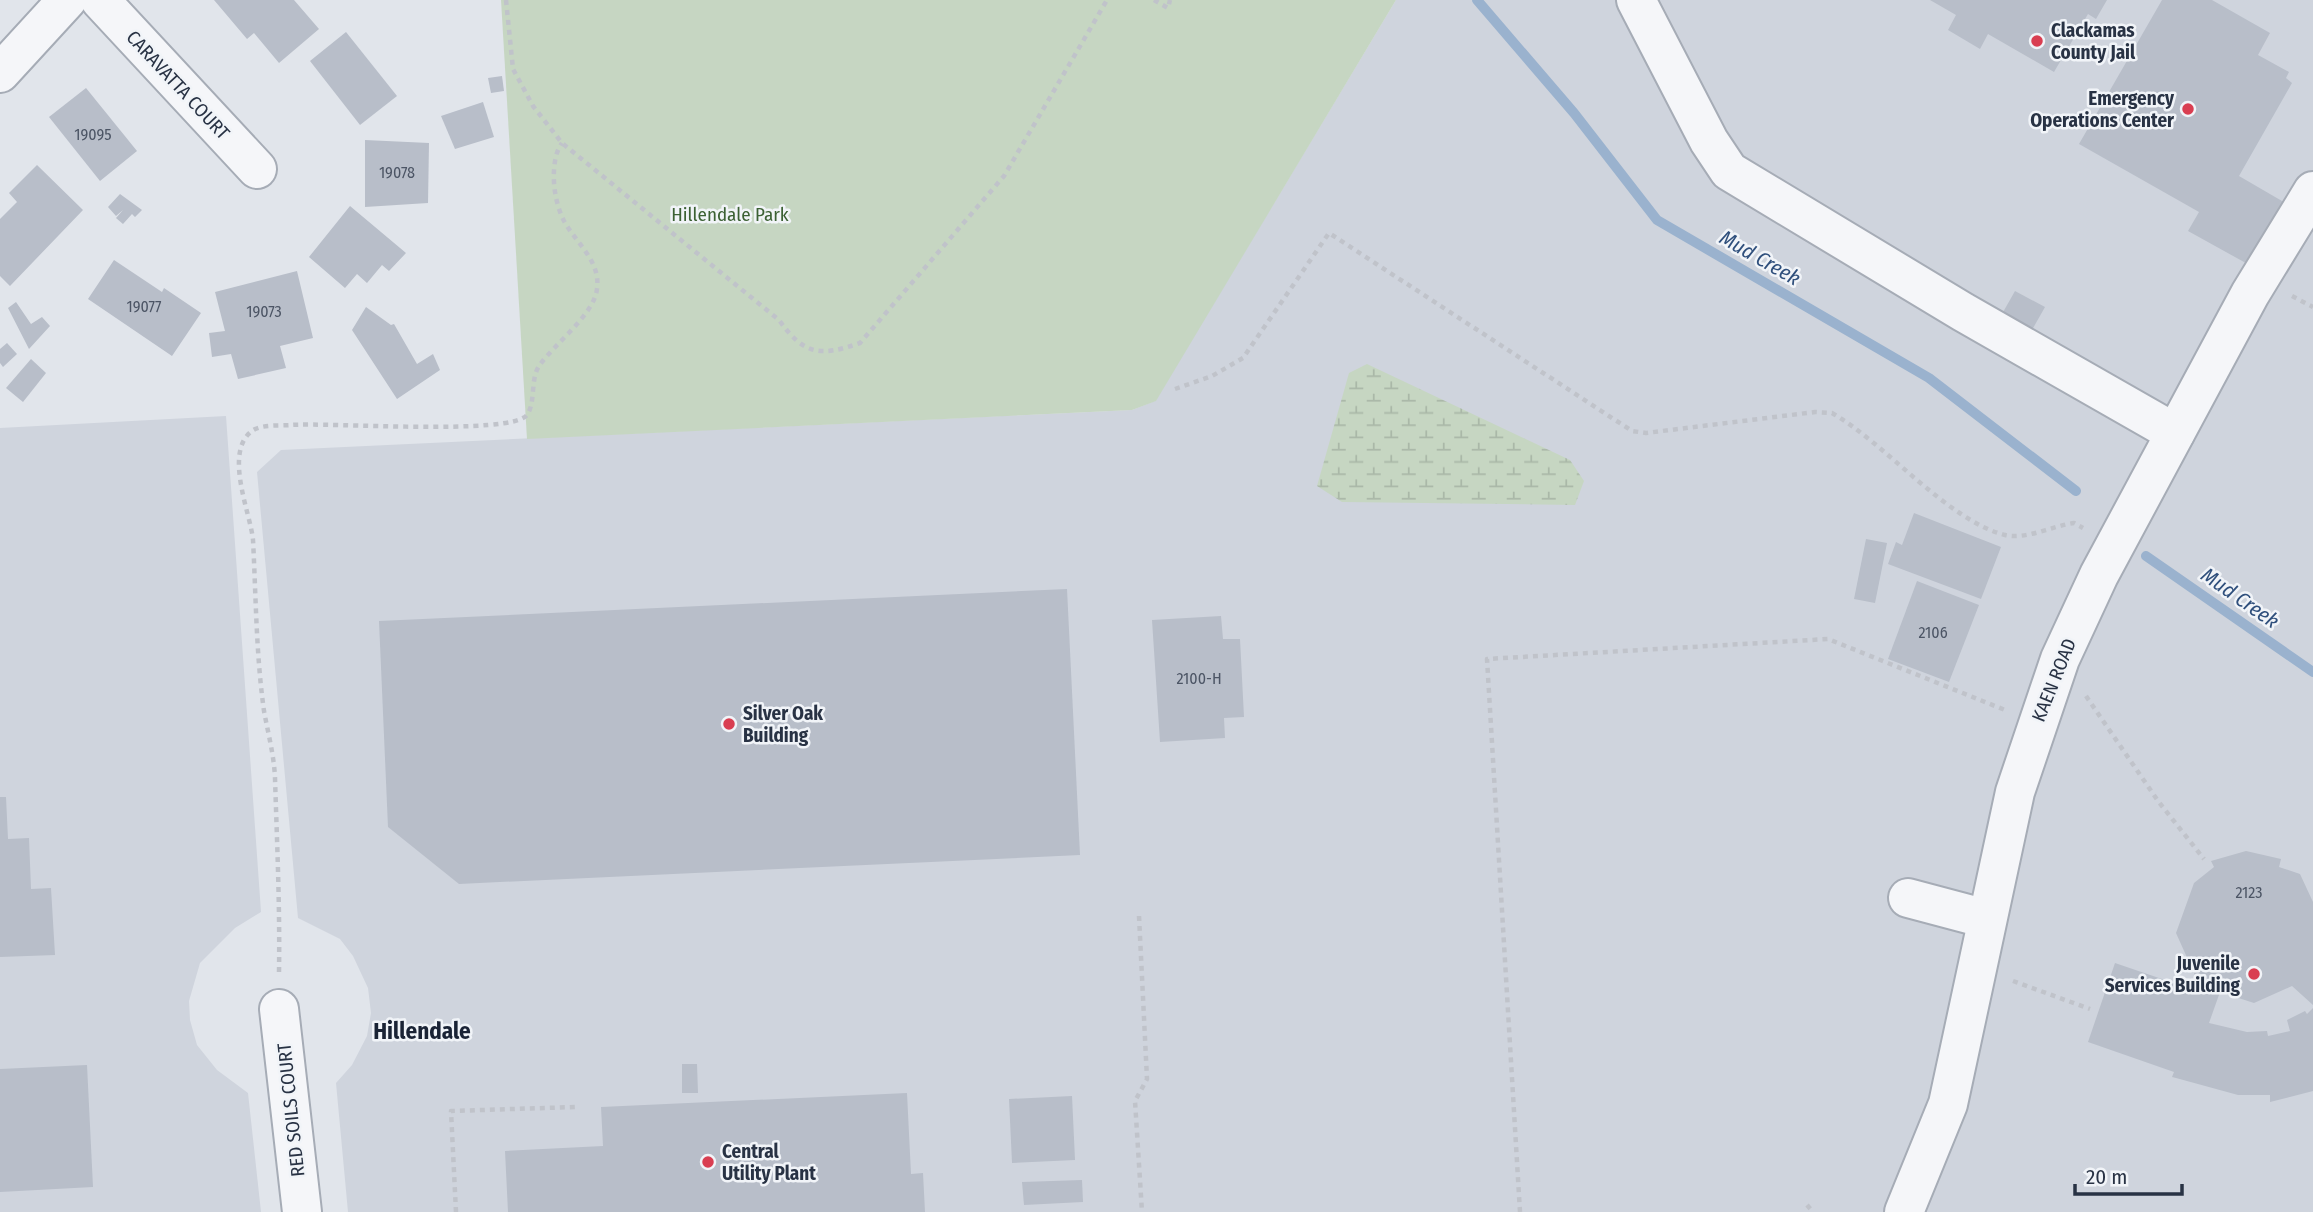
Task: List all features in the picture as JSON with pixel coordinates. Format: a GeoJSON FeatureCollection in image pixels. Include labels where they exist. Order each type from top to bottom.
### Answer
{"type":"FeatureCollection","features":[{"type":"Feature","properties":{"kind":"street"},"geometry":{"type":"LineString","coordinates":[[0,73],[67,0]]}},
{"type":"Feature","properties":{"kind":"street","name":"CARAVATTA COURT"},"geometry":{"type":"LineString","coordinates":[[100,0],[257,169]]}},
{"type":"Feature","properties":{"kind":"street"},"geometry":{"type":"LineString","coordinates":[[1636,0],[1709,141],[1729,171],[1963,312],[2175,433]]}},
{"type":"Feature","properties":{"kind":"street","name":"KAEN ROAD"},"geometry":{"type":"LineString","coordinates":[[1904,1212],[1948,1104],[2014,792],[2060,659],[2114,547],[2250,294],[2313,191]]}},
{"type":"Feature","properties":{"kind":"street"},"geometry":{"type":"LineString","coordinates":[[1908,898],[1987,919]]}},
{"type":"Feature","properties":{"kind":"street","name":"RED SOILS COURT"},"geometry":{"type":"LineString","coordinates":[[279,1009],[302,1212]]}},
{"type":"Feature","properties":{"kind":"path"},"geometry":{"type":"LineString","coordinates":[[506,0],[513,69],[533,106],[562,143],[779,320],[792,338],[811,352],[837,351],[860,343],[1004,176],[1107,0]]}},
{"type":"Feature","properties":{"kind":"path"},"geometry":{"type":"LineString","coordinates":[[1154,0],[1168,8],[1170,0]]}},
{"type":"Feature","properties":{"kind":"path"},"geometry":{"type":"LineString","coordinates":[[279,1009],[280,909],[275,778],[256,628],[252,536],[239,487],[243,444],[251,432],[264,427],[309,424],[452,427],[507,424],[524,417],[530,409],[538,367],[584,314],[597,290],[595,267],[563,219],[553,184],[557,151],[562,143]]}},
{"type":"Feature","properties":{"kind":"path"},"geometry":{"type":"LineString","coordinates":[[1175,389],[1212,376],[1243,358],[1329,233],[1632,431],[1646,433],[1815,412],[1832,413],[1972,521],[2006,536],[2026,535],[2074,523],[2114,547]]}},
{"type":"Feature","properties":{"kind":"path"},"geometry":{"type":"LineString","coordinates":[[1520,1212],[1487,659],[1828,639],[2015,714]]}},
{"type":"Feature","properties":{"kind":"path"},"geometry":{"type":"LineString","coordinates":[[2060,659],[2158,801],[2204,859]]}},
{"type":"Feature","properties":{"kind":"path"},"geometry":{"type":"LineString","coordinates":[[1139,916],[1147,1079],[1135,1101],[1142,1212]]}},
{"type":"Feature","properties":{"kind":"path"},"geometry":{"type":"LineString","coordinates":[[2007,979],[2090,1009]]}},
{"type":"Feature","properties":{"kind":"path"},"geometry":{"type":"LineString","coordinates":[[456,1212],[451,1111],[575,1107]]}},
{"type":"Feature","properties":{"kind":"path"},"geometry":{"type":"LineString","coordinates":[[1807,1205],[1813,1212]]}},
{"type":"Feature","properties":{"kind":"shaded area"},"geometry":{"type":"Polygon","coordinates":[[[1396,0],[2313,0],[2313,1212],[348,1212],[336,1083],[352,1065],[367,1036],[371,1013],[368,988],[353,956],[340,939],[298,918],[257,472],[281,450],[1132,410],[1155,401],[1396,0]]]}},
{"type":"Feature","properties":{"kind":"shaded area"},"geometry":{"type":"Polygon","coordinates":[[[226,416],[261,912],[235,928],[200,963],[189,1001],[190,1020],[197,1045],[217,1070],[248,1093],[261,1212],[0,1212],[0,428],[226,416]]]}},
{"type":"Feature","properties":{"kind":"green space","name":"Hillendale Park"},"geometry":{"type":"Polygon","coordinates":[[[501,0],[1396,0],[1156,401],[1132,410],[527,439],[501,0]]]}},
{"type":"Feature","properties":{"kind":"green space"},"geometry":{"type":"Polygon","coordinates":[[[1367,364],[1570,460],[1584,481],[1575,505],[1342,502],[1317,486],[1349,373],[1367,364]]]}},
{"type":"Feature","properties":{"kind":"building"},"geometry":{"type":"Polygon","coordinates":[[[214,0],[294,0],[319,29],[279,63],[254,33],[247,39],[214,0]]]}},
{"type":"Feature","properties":{"kind":"building","name":"Clackamas County Jail"},"geometry":{"type":"Polygon","coordinates":[[[1930,0],[2107,0],[2096,19],[2088,14],[2054,72],[1988,34],[1980,49],[1948,30],[1956,15],[1930,0]]]}},
{"type":"Feature","properties":{"kind":"building","name":"Emergency Operations Center"},"geometry":{"type":"Polygon","coordinates":[[[2162,0],[2212,0],[2270,33],[2258,55],[2289,72],[2286,78],[2292,83],[2239,176],[2289,205],[2253,267],[2188,231],[2199,212],[2079,144],[2162,0]]]}},
{"type":"Feature","properties":{"kind":"building"},"geometry":{"type":"Polygon","coordinates":[[[346,32],[397,96],[360,125],[310,61],[346,32]]]}},
{"type":"Feature","properties":{"kind":"building"},"geometry":{"type":"Polygon","coordinates":[[[502,76],[504,91],[491,93],[488,78],[502,76]]]}},
{"type":"Feature","properties":{"kind":"building"},"geometry":{"type":"Polygon","coordinates":[[[86,88],[137,151],[100,181],[49,117],[86,88]]]}},
{"type":"Feature","properties":{"kind":"building"},"geometry":{"type":"Polygon","coordinates":[[[483,102],[494,137],[455,149],[441,116],[483,102]]]}},
{"type":"Feature","properties":{"kind":"building"},"geometry":{"type":"Polygon","coordinates":[[[365,140],[429,143],[428,203],[365,207],[365,140]]]}},
{"type":"Feature","properties":{"kind":"building"},"geometry":{"type":"Polygon","coordinates":[[[37,165],[83,210],[10,286],[0,276],[0,219],[17,202],[9,193],[37,165]]]}},
{"type":"Feature","properties":{"kind":"building"},"geometry":{"type":"Polygon","coordinates":[[[120,194],[142,210],[135,217],[132,214],[123,224],[116,218],[123,210],[116,216],[108,207],[120,194]]]}},
{"type":"Feature","properties":{"kind":"building"},"geometry":{"type":"Polygon","coordinates":[[[350,206],[406,253],[389,271],[382,265],[367,283],[357,274],[345,288],[309,257],[350,206]]]}},
{"type":"Feature","properties":{"kind":"building"},"geometry":{"type":"Polygon","coordinates":[[[114,260],[162,292],[164,288],[201,313],[172,356],[88,299],[114,260]]]}},
{"type":"Feature","properties":{"kind":"building"},"geometry":{"type":"Polygon","coordinates":[[[297,271],[313,338],[280,346],[286,368],[238,379],[231,354],[212,357],[209,333],[225,331],[215,292],[297,271]]]}},
{"type":"Feature","properties":{"kind":"building"},"geometry":{"type":"Polygon","coordinates":[[[2015,291],[2045,307],[2032,330],[2002,314],[2015,291]]]}},
{"type":"Feature","properties":{"kind":"building"},"geometry":{"type":"Polygon","coordinates":[[[16,302],[31,324],[42,317],[50,326],[29,349],[8,308],[16,302]]]}},
{"type":"Feature","properties":{"kind":"building"},"geometry":{"type":"Polygon","coordinates":[[[366,307],[391,325],[394,324],[417,364],[433,354],[440,370],[397,399],[352,330],[366,307]]]}},
{"type":"Feature","properties":{"kind":"building"},"geometry":{"type":"Polygon","coordinates":[[[7,343],[17,354],[3,367],[0,363],[0,349],[7,343]]]}},
{"type":"Feature","properties":{"kind":"building"},"geometry":{"type":"Polygon","coordinates":[[[31,359],[46,373],[23,402],[6,388],[31,359]]]}},
{"type":"Feature","properties":{"kind":"building"},"geometry":{"type":"Polygon","coordinates":[[[1914,513],[2001,547],[1981,599],[1888,564],[1896,542],[1902,545],[1914,513]]]}},
{"type":"Feature","properties":{"kind":"building"},"geometry":{"type":"Polygon","coordinates":[[[1866,539],[1887,543],[1875,603],[1854,599],[1866,539]]]}},
{"type":"Feature","properties":{"kind":"building"},"geometry":{"type":"Polygon","coordinates":[[[1917,581],[1979,605],[1949,682],[1888,659],[1917,581]]]}},
{"type":"Feature","properties":{"kind":"building","name":"Silver Oak Building"},"geometry":{"type":"Polygon","coordinates":[[[1067,589],[1080,855],[459,884],[388,827],[379,621],[1067,589]]]}},
{"type":"Feature","properties":{"kind":"building"},"geometry":{"type":"Polygon","coordinates":[[[1221,616],[1223,639],[1240,639],[1244,717],[1224,718],[1225,738],[1160,742],[1152,620],[1221,616]]]}},
{"type":"Feature","properties":{"kind":"building"},"geometry":{"type":"Polygon","coordinates":[[[0,797],[6,797],[8,839],[29,838],[31,889],[51,888],[55,955],[0,957],[0,797]]]}},
{"type":"Feature","properties":{"kind":"building","name":"Juvenile Services Building"},"geometry":{"type":"Polygon","coordinates":[[[2246,851],[2281,859],[2279,867],[2300,874],[2313,902],[2313,1005],[2292,986],[2254,1003],[2220,992],[2209,1023],[2247,1032],[2267,1031],[2268,1036],[2290,1031],[2287,1020],[2305,1011],[2307,1014],[2313,1008],[2313,1091],[2270,1102],[2270,1095],[2238,1095],[2172,1077],[2174,1072],[2088,1042],[2115,963],[2203,993],[2176,933],[2194,883],[2214,867],[2211,861],[2246,851]]]}},
{"type":"Feature","properties":{"kind":"building"},"geometry":{"type":"Polygon","coordinates":[[[682,1064],[697,1064],[698,1093],[682,1093],[682,1064]]]}},
{"type":"Feature","properties":{"kind":"building"},"geometry":{"type":"Polygon","coordinates":[[[87,1065],[93,1187],[0,1192],[0,1069],[87,1065]]]}},
{"type":"Feature","properties":{"kind":"building","name":"Central Utility Plant"},"geometry":{"type":"Polygon","coordinates":[[[907,1093],[911,1174],[923,1173],[925,1212],[508,1212],[505,1151],[603,1146],[601,1107],[907,1093]]]}},
{"type":"Feature","properties":{"kind":"building"},"geometry":{"type":"Polygon","coordinates":[[[1072,1096],[1075,1160],[1012,1163],[1009,1099],[1072,1096]]]}},
{"type":"Feature","properties":{"kind":"building"},"geometry":{"type":"Polygon","coordinates":[[[1082,1180],[1083,1202],[1024,1205],[1022,1182],[1082,1180]]]}},
{"type":"Feature","properties":{"kind":"waterway","name":"Mud Creek"},"geometry":{"type":"LineString","coordinates":[[1477,0],[1574,113],[1657,220],[1929,378],[2076,491]]}},
{"type":"Feature","properties":{"kind":"waterway","name":"Mud Creek"},"geometry":{"type":"LineString","coordinates":[[2146,556],[2313,672]]}},
{"type":"Feature","properties":{"kind":"place","name":"Clackamas County Jail"},"geometry":{"type":"Point","coordinates":[2037,41]}},
{"type":"Feature","properties":{"kind":"place","name":"Emergency Operations Center"},"geometry":{"type":"Point","coordinates":[2188,109]}},
{"type":"Feature","properties":{"kind":"place","name":"Silver Oak Building"},"geometry":{"type":"Point","coordinates":[729,724]}},
{"type":"Feature","properties":{"kind":"place","name":"Juvenile Services Building"},"geometry":{"type":"Point","coordinates":[2254,974]}},
{"type":"Feature","properties":{"kind":"place","name":"Central Utility Plant"},"geometry":{"type":"Point","coordinates":[708,1162]}},
{"type":"Feature","properties":{"kind":"district","name":"Hillendale"},"geometry":{"type":"Point","coordinates":[422,1031]}}]}
